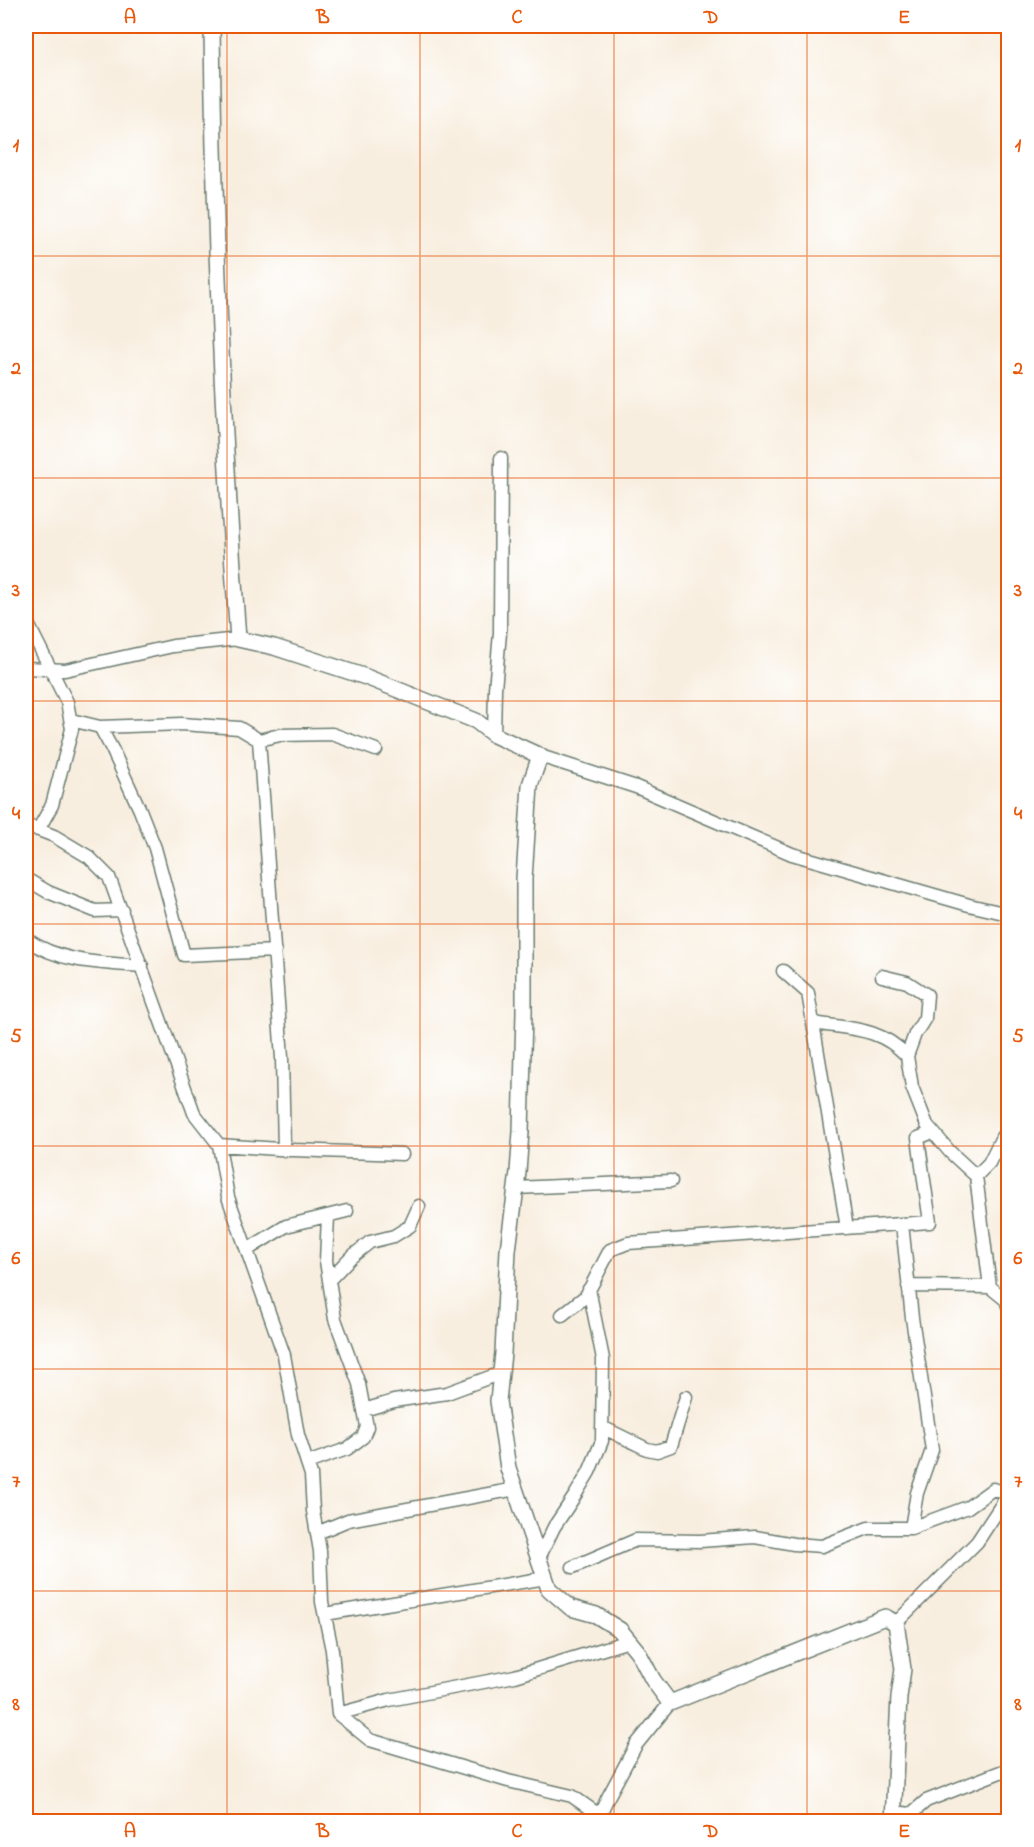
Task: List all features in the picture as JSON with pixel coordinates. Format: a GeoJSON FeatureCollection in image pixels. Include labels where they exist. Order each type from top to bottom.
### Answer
{"type":"FeatureCollection","features":[{"type":"Feature","properties":{"kind":"street"},"geometry":{"type":"LineString","coordinates":[[212,26],[213,158],[227,492],[238,639]]}},
{"type":"Feature","properties":{"kind":"street"},"geometry":{"type":"LineString","coordinates":[[494,735],[500,612],[501,459]]}},
{"type":"Feature","properties":{"kind":"street"},"geometry":{"type":"LineString","coordinates":[[26,620],[67,702],[72,729],[52,805],[38,830]]}},
{"type":"Feature","properties":{"kind":"street"},"geometry":{"type":"LineString","coordinates":[[26,668],[65,670],[173,646],[238,639],[274,647],[366,677],[476,721],[494,735],[540,756],[636,787],[792,854],[1008,914]]}},
{"type":"Feature","properties":{"kind":"street"},"geometry":{"type":"LineString","coordinates":[[70,720],[100,727],[182,724],[239,728],[259,740],[280,735],[332,734],[376,750]]}},
{"type":"Feature","properties":{"kind":"street"},"geometry":{"type":"LineString","coordinates":[[100,727],[140,810],[155,848],[184,955],[275,951]]}},
{"type":"Feature","properties":{"kind":"street"},"geometry":{"type":"LineString","coordinates":[[259,740],[282,1058],[284,1150]]}},
{"type":"Feature","properties":{"kind":"street"},"geometry":{"type":"LineString","coordinates":[[540,756],[530,785],[524,879],[521,1132],[508,1250],[498,1401],[508,1468],[549,1588],[571,1608],[596,1615],[620,1630],[638,1652],[653,1680],[670,1703]]}},
{"type":"Feature","properties":{"kind":"street"},"geometry":{"type":"LineString","coordinates":[[26,825],[89,857],[110,877],[194,1113],[219,1145],[228,1197],[284,1355],[298,1435],[311,1474],[313,1511],[320,1551],[322,1602],[332,1650],[338,1714],[370,1740],[508,1781],[572,1796],[598,1818],[636,1745],[670,1703],[885,1617],[896,1623]]}},
{"type":"Feature","properties":{"kind":"street"},"geometry":{"type":"LineString","coordinates":[[26,879],[48,892],[95,911],[122,910]]}},
{"type":"Feature","properties":{"kind":"street"},"geometry":{"type":"LineString","coordinates":[[26,939],[40,949],[80,961],[142,966]]}},
{"type":"Feature","properties":{"kind":"street"},"geometry":{"type":"LineString","coordinates":[[783,971],[808,993],[847,1228]]}},
{"type":"Feature","properties":{"kind":"street"},"geometry":{"type":"LineString","coordinates":[[882,976],[907,982],[927,995],[925,1018],[915,1034],[907,1056],[912,1087],[927,1125],[950,1152],[976,1176],[990,1287]]}},
{"type":"Feature","properties":{"kind":"street"},"geometry":{"type":"LineString","coordinates":[[813,1023],[872,1032],[897,1045],[907,1056]]}},
{"type":"Feature","properties":{"kind":"street"},"geometry":{"type":"LineString","coordinates":[[976,1176],[989,1162],[1008,1130]]}},
{"type":"Feature","properties":{"kind":"street"},"geometry":{"type":"LineString","coordinates":[[562,1315],[585,1296],[610,1250],[628,1243],[930,1222],[918,1138],[933,1132]]}},
{"type":"Feature","properties":{"kind":"street"},"geometry":{"type":"LineString","coordinates":[[219,1145],[284,1150],[402,1154]]}},
{"type":"Feature","properties":{"kind":"street"},"geometry":{"type":"LineString","coordinates":[[516,1188],[671,1181]]}},
{"type":"Feature","properties":{"kind":"street"},"geometry":{"type":"LineString","coordinates":[[329,1280],[350,1258],[370,1242],[394,1236],[410,1226],[419,1206]]}},
{"type":"Feature","properties":{"kind":"street"},"geometry":{"type":"LineString","coordinates":[[246,1250],[286,1226],[347,1211]]}},
{"type":"Feature","properties":{"kind":"street"},"geometry":{"type":"LineString","coordinates":[[307,1463],[347,1449],[363,1437],[367,1427],[359,1384],[335,1319],[326,1261],[328,1216]]}},
{"type":"Feature","properties":{"kind":"street"},"geometry":{"type":"LineString","coordinates":[[902,1224],[908,1286],[932,1450],[917,1493],[911,1528]]}},
{"type":"Feature","properties":{"kind":"street"},"geometry":{"type":"LineString","coordinates":[[908,1286],[990,1287],[1006,1300],[1008,1306]]}},
{"type":"Feature","properties":{"kind":"street"},"geometry":{"type":"LineString","coordinates":[[539,1558],[554,1527],[589,1472],[602,1442],[603,1359],[589,1289]]}},
{"type":"Feature","properties":{"kind":"street"},"geometry":{"type":"LineString","coordinates":[[364,1410],[394,1401],[447,1393],[501,1373]]}},
{"type":"Feature","properties":{"kind":"street"},"geometry":{"type":"LineString","coordinates":[[602,1427],[647,1449],[657,1450],[671,1446],[686,1397]]}},
{"type":"Feature","properties":{"kind":"street"},"geometry":{"type":"LineString","coordinates":[[317,1533],[348,1520],[516,1489]]}},
{"type":"Feature","properties":{"kind":"street"},"geometry":{"type":"LineString","coordinates":[[573,1567],[636,1540],[755,1537],[822,1546],[868,1528],[911,1528],[968,1507],[993,1489],[1008,1494],[977,1542],[896,1623]]}},
{"type":"Feature","properties":{"kind":"street"},"geometry":{"type":"LineString","coordinates":[[325,1614],[546,1578]]}},
{"type":"Feature","properties":{"kind":"street"},"geometry":{"type":"LineString","coordinates":[[896,1623],[903,1669],[899,1697],[893,1816],[910,1814],[926,1801],[1008,1769]]}},
{"type":"Feature","properties":{"kind":"street"},"geometry":{"type":"LineString","coordinates":[[338,1714],[389,1700],[514,1676],[629,1641]]}}]}
